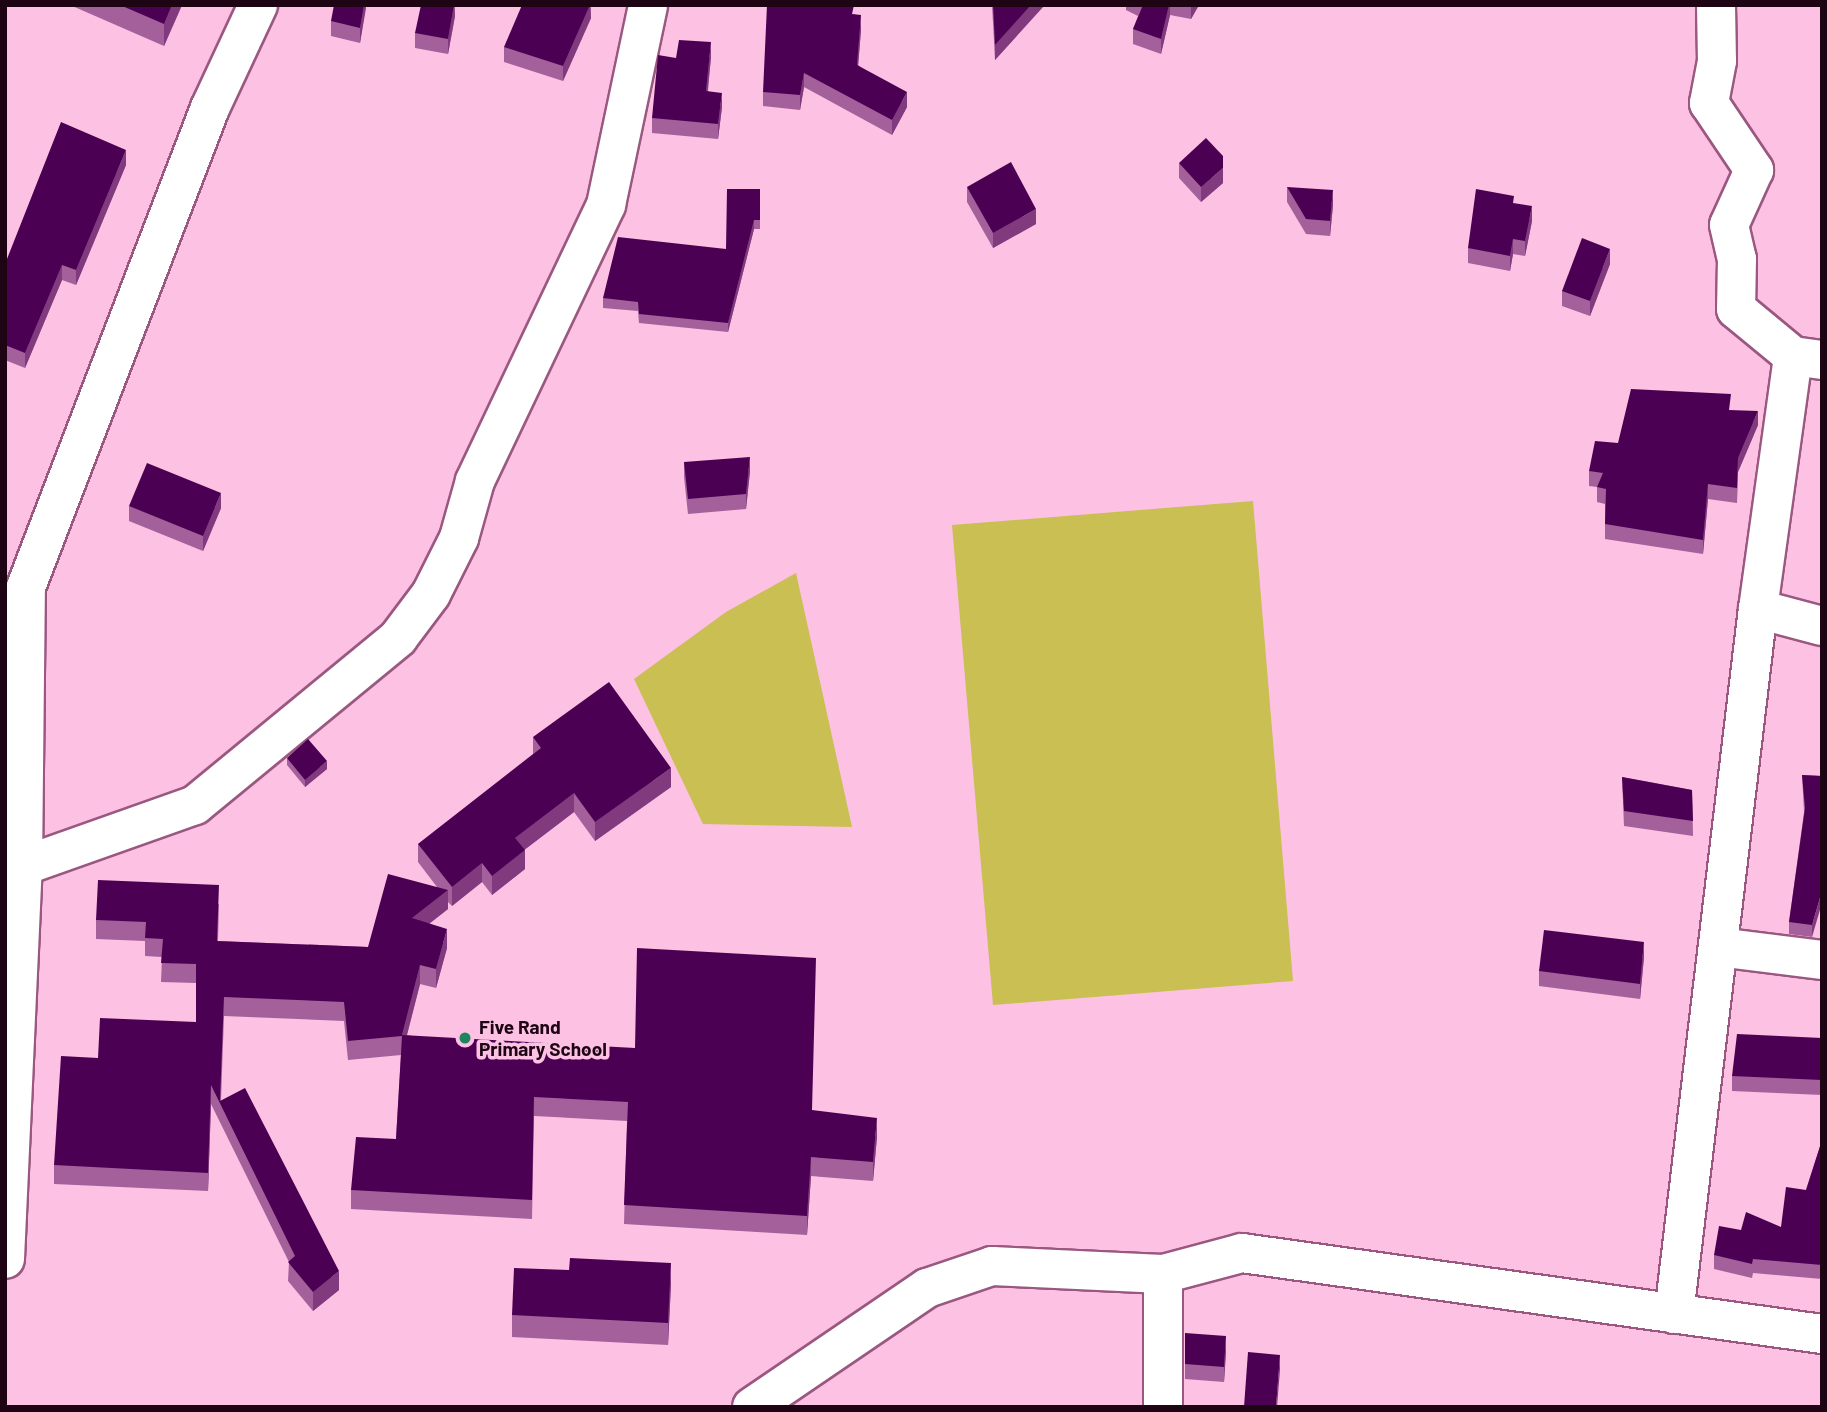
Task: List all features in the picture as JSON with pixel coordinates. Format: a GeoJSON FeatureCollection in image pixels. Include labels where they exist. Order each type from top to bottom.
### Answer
{"type":"FeatureCollection","features":[{"type":"Feature","properties":{"kind":"street"},"geometry":{"type":"LineString","coordinates":[[5,1259],[23,866],[26,587],[210,108],[258,5]]}},
{"type":"Feature","properties":{"kind":"street"},"geometry":{"type":"LineString","coordinates":[[23,866],[195,805],[398,638],[431,594],[459,538],[475,481],[606,205],[648,5]]}},
{"type":"Feature","properties":{"kind":"street"},"geometry":{"type":"LineString","coordinates":[[1674,1314],[1758,609],[1807,358],[1736,309],[1737,260],[1729,225],[1754,170],[1709,103],[1717,61],[1716,5]]}},
{"type":"Feature","properties":{"kind":"street"},"geometry":{"type":"LineString","coordinates":[[1758,609],[1822,626]]}},
{"type":"Feature","properties":{"kind":"street"},"geometry":{"type":"LineString","coordinates":[[1718,947],[1822,960]]}},
{"type":"Feature","properties":{"kind":"street"},"geometry":{"type":"LineString","coordinates":[[752,1407],[928,1288],[992,1266],[1163,1274],[1242,1253],[1822,1334]]}},
{"type":"Feature","properties":{"kind":"street"},"geometry":{"type":"LineString","coordinates":[[1163,1274],[1163,1407]]}},
{"type":"Feature","properties":{"kind":"shaded area"},"geometry":{"type":"Polygon","coordinates":[[[1253,501],[1293,981],[993,1005],[952,525],[1253,501]]]}},
{"type":"Feature","properties":{"kind":"shaded area"},"geometry":{"type":"Polygon","coordinates":[[[796,573],[852,827],[703,824],[634,679],[726,612],[796,573]]]}},
{"type":"Feature","properties":{"kind":"building"},"geometry":{"type":"Polygon","coordinates":[[[120,5],[172,5],[164,24],[120,5]]]}},
{"type":"Feature","properties":{"kind":"building"},"geometry":{"type":"Polygon","coordinates":[[[334,5],[364,5],[360,28],[331,21],[334,5]]]}},
{"type":"Feature","properties":{"kind":"building"},"geometry":{"type":"Polygon","coordinates":[[[421,5],[454,5],[448,39],[415,33],[421,5]]]}},
{"type":"Feature","properties":{"kind":"building"},"geometry":{"type":"Polygon","coordinates":[[[522,5],[590,5],[563,66],[504,47],[522,5]]]}},
{"type":"Feature","properties":{"kind":"building"},"geometry":{"type":"Polygon","coordinates":[[[767,5],[854,5],[852,14],[861,15],[857,65],[907,92],[892,120],[804,73],[800,95],[763,92],[767,5]]]}},
{"type":"Feature","properties":{"kind":"building"},"geometry":{"type":"Polygon","coordinates":[[[993,5],[1031,5],[995,45],[993,5]]]}},
{"type":"Feature","properties":{"kind":"building"},"geometry":{"type":"Polygon","coordinates":[[[1143,5],[1169,5],[1161,39],[1133,29],[1143,5]]]}},
{"type":"Feature","properties":{"kind":"building"},"geometry":{"type":"Polygon","coordinates":[[[679,40],[711,42],[706,91],[722,93],[718,124],[652,118],[658,55],[676,58],[679,40]]]}},
{"type":"Feature","properties":{"kind":"building"},"geometry":{"type":"Polygon","coordinates":[[[61,122],[126,150],[76,270],[62,265],[25,353],[5,345],[5,264],[61,122]]]}},
{"type":"Feature","properties":{"kind":"building"},"geometry":{"type":"Polygon","coordinates":[[[1206,138],[1223,156],[1223,168],[1201,187],[1179,163],[1206,138]]]}},
{"type":"Feature","properties":{"kind":"building"},"geometry":{"type":"Polygon","coordinates":[[[1011,162],[1036,209],[993,233],[967,187],[1011,162]]]}},
{"type":"Feature","properties":{"kind":"building"},"geometry":{"type":"Polygon","coordinates":[[[1287,187],[1333,190],[1330,221],[1306,219],[1287,187]]]}},
{"type":"Feature","properties":{"kind":"building"},"geometry":{"type":"Polygon","coordinates":[[[727,189],[760,189],[760,220],[754,220],[728,323],[639,314],[638,302],[603,298],[618,237],[726,249],[727,189]]]}},
{"type":"Feature","properties":{"kind":"building"},"geometry":{"type":"Polygon","coordinates":[[[1476,189],[1514,196],[1513,203],[1532,206],[1525,241],[1513,239],[1510,256],[1468,248],[1476,189]]]}},
{"type":"Feature","properties":{"kind":"building"},"geometry":{"type":"Polygon","coordinates":[[[1582,238],[1610,249],[1590,301],[1562,291],[1582,238]]]}},
{"type":"Feature","properties":{"kind":"building"},"geometry":{"type":"Polygon","coordinates":[[[1631,389],[1731,394],[1729,410],[1758,411],[1738,458],[1737,488],[1708,484],[1703,540],[1605,524],[1606,489],[1597,487],[1603,473],[1589,471],[1595,441],[1618,443],[1631,389]]]}},
{"type":"Feature","properties":{"kind":"building"},"geometry":{"type":"Polygon","coordinates":[[[750,457],[746,494],[688,499],[684,462],[750,457]]]}},
{"type":"Feature","properties":{"kind":"building"},"geometry":{"type":"Polygon","coordinates":[[[147,463],[221,493],[203,536],[129,506],[147,463]]]}},
{"type":"Feature","properties":{"kind":"building"},"geometry":{"type":"Polygon","coordinates":[[[609,682],[671,768],[595,822],[574,793],[515,838],[525,850],[492,876],[482,863],[452,887],[418,844],[541,748],[533,737],[609,682]]]}},
{"type":"Feature","properties":{"kind":"building"},"geometry":{"type":"Polygon","coordinates":[[[308,739],[327,761],[305,780],[287,758],[308,739]]]}},
{"type":"Feature","properties":{"kind":"building"},"geometry":{"type":"Polygon","coordinates":[[[1802,775],[1822,776],[1822,891],[1812,925],[1789,922],[1805,808],[1802,775]]]}},
{"type":"Feature","properties":{"kind":"building"},"geometry":{"type":"Polygon","coordinates":[[[1622,777],[1692,790],[1693,821],[1624,811],[1622,777]]]}},
{"type":"Feature","properties":{"kind":"building"},"geometry":{"type":"Polygon","coordinates":[[[388,874],[448,890],[412,918],[447,929],[436,969],[420,965],[402,1035],[635,1048],[637,948],[816,958],[812,1110],[877,1118],[873,1162],[811,1157],[807,1216],[624,1205],[628,1102],[534,1097],[532,1200],[351,1190],[356,1137],[396,1139],[402,1036],[348,1041],[344,1002],[224,997],[220,1101],[245,1088],[339,1271],[313,1292],[288,1262],[295,1256],[211,1085],[208,1173],[54,1165],[61,1056],[98,1058],[100,1018],[196,1022],[196,964],[161,963],[163,939],[145,938],[146,922],[96,920],[98,880],[219,885],[217,941],[368,947],[388,874]]]}},
{"type":"Feature","properties":{"kind":"building"},"geometry":{"type":"Polygon","coordinates":[[[1544,930],[1644,942],[1640,984],[1539,971],[1544,930]]]}},
{"type":"Feature","properties":{"kind":"building"},"geometry":{"type":"Polygon","coordinates":[[[1737,1034],[1822,1038],[1822,1080],[1732,1076],[1737,1034]]]}},
{"type":"Feature","properties":{"kind":"building"},"geometry":{"type":"Polygon","coordinates":[[[1822,1140],[1822,1265],[1753,1259],[1752,1264],[1714,1255],[1719,1226],[1741,1230],[1746,1212],[1781,1227],[1786,1187],[1806,1190],[1822,1140]]]}},
{"type":"Feature","properties":{"kind":"building"},"geometry":{"type":"Polygon","coordinates":[[[570,1258],[671,1263],[668,1323],[512,1315],[514,1268],[569,1270],[570,1258]]]}},
{"type":"Feature","properties":{"kind":"building"},"geometry":{"type":"Polygon","coordinates":[[[1185,1333],[1226,1336],[1224,1367],[1185,1364],[1185,1333]]]}},
{"type":"Feature","properties":{"kind":"building"},"geometry":{"type":"Polygon","coordinates":[[[1248,1352],[1280,1355],[1276,1407],[1244,1407],[1248,1352]]]}},
{"type":"Feature","properties":{"kind":"place","name":"Five Rand Primary School"},"geometry":{"type":"Point","coordinates":[465,1038]}}]}
